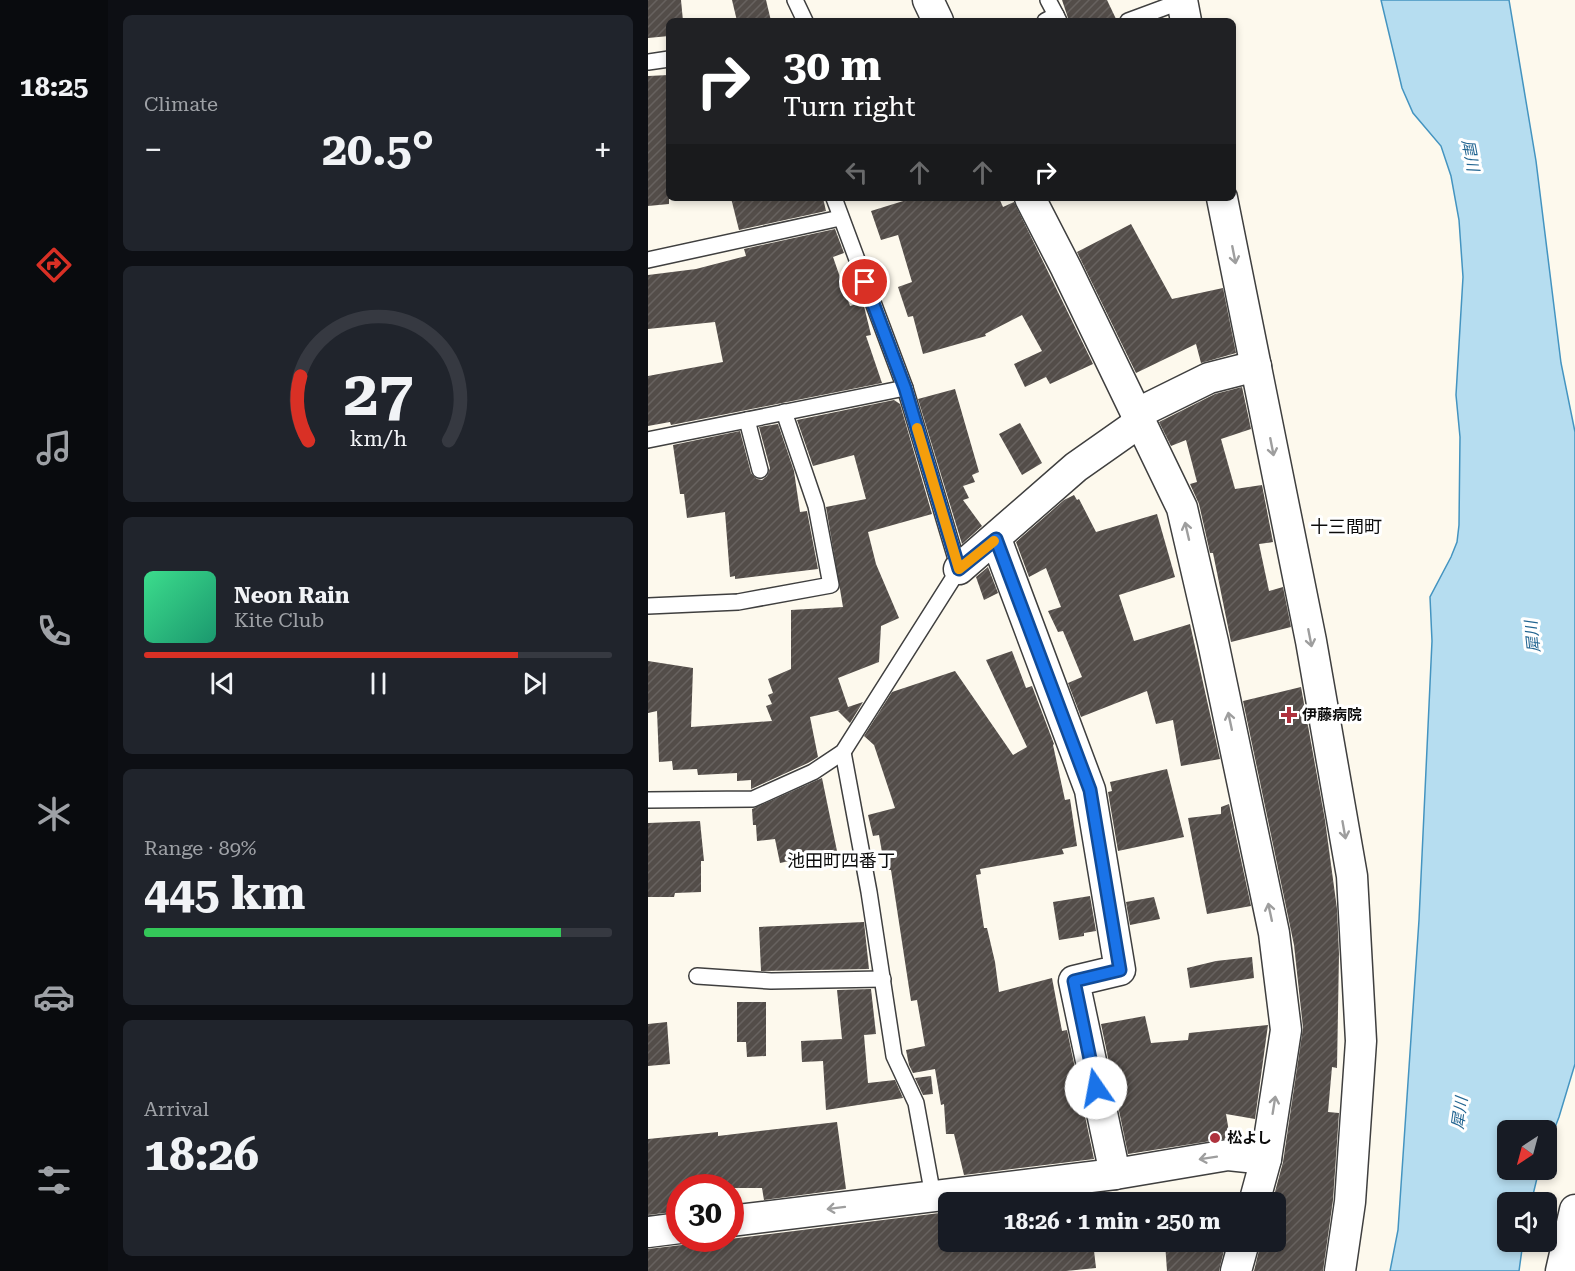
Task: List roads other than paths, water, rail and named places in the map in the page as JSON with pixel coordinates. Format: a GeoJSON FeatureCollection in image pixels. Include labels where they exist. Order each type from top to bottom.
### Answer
{"type":"FeatureCollection","features":[{"type":"Feature","properties":{"kind":"street"},"geometry":{"type":"LineString","coordinates":[[927,0],[936,18]]}},
{"type":"Feature","properties":{"kind":"street"},"geometry":{"type":"LineString","coordinates":[[1031,201],[1182,508],[1213,642],[1274,933],[1286,1030],[1266,1159],[1257,1192]]}},
{"type":"Feature","properties":{"kind":"street"},"geometry":{"type":"LineString","coordinates":[[1223,201],[1311,641],[1352,876],[1361,1041],[1350,1202],[1340,1271]]}},
{"type":"Feature","properties":{"kind":"street"},"geometry":{"type":"LineString","coordinates":[[959,569],[1076,467],[1138,418],[1209,378],[1256,366]]}},
{"type":"Feature","properties":{"kind":"street"},"geometry":{"type":"LineString","coordinates":[[996,539],[1090,790],[1120,970],[1074,981],[1115,1174]]}},
{"type":"Feature","properties":{"kind":"street"},"geometry":{"type":"LineString","coordinates":[[744,1219],[1115,1174],[1228,1155],[1266,1159]]}},
{"type":"Feature","properties":{"kind":"street"},"geometry":{"type":"LineString","coordinates":[[1561,1271],[1575,1210]]}},
{"type":"Feature","properties":{"kind":"street"},"geometry":{"type":"LineString","coordinates":[[648,1232],[666,1230]]}},
{"type":"Feature","properties":{"kind":"street"},"geometry":{"type":"LineString","coordinates":[[1236,1271],[1241,1252]]}},
{"type":"Feature","properties":{"kind":"lane"},"geometry":{"type":"LineString","coordinates":[[795,0],[804,18]]}},
{"type":"Feature","properties":{"kind":"lane"},"geometry":{"type":"LineString","coordinates":[[1048,0],[1053,18]]}},
{"type":"Feature","properties":{"kind":"lane"},"geometry":{"type":"LineString","coordinates":[[1141,18],[1183,8]]}},
{"type":"Feature","properties":{"kind":"lane"},"geometry":{"type":"LineString","coordinates":[[648,62],[666,59]]}},
{"type":"Feature","properties":{"kind":"lane"},"geometry":{"type":"LineString","coordinates":[[648,800],[753,799],[813,772],[843,752],[959,569],[905,388],[835,201]]}},
{"type":"Feature","properties":{"kind":"lane"},"geometry":{"type":"LineString","coordinates":[[648,260],[840,218]]}},
{"type":"Feature","properties":{"kind":"lane"},"geometry":{"type":"LineString","coordinates":[[648,440],[905,388]]}},
{"type":"Feature","properties":{"kind":"lane"},"geometry":{"type":"LineString","coordinates":[[648,606],[738,602],[831,585],[816,506],[784,412]]}},
{"type":"Feature","properties":{"kind":"lane"},"geometry":{"type":"LineString","coordinates":[[747,420],[760,470]]}},
{"type":"Feature","properties":{"kind":"lane"},"geometry":{"type":"LineString","coordinates":[[843,752],[869,892],[894,1056],[916,1103],[933,1196]]}},
{"type":"Feature","properties":{"kind":"lane"},"geometry":{"type":"LineString","coordinates":[[697,976],[771,981],[882,979]]}},
{"type":"Feature","properties":{"kind":"water","name":"犀川"},"geometry":{"type":"Polygon","coordinates":[[[1381,0],[1509,0],[1536,161],[1561,363],[1575,432],[1575,1064],[1557,1122],[1557,1120],[1497,1120],[1497,1180],[1537,1180],[1534,1192],[1497,1192],[1497,1252],[1522,1252],[1519,1271],[1390,1271],[1398,1230],[1419,920],[1432,641],[1430,597],[1451,557],[1457,542],[1459,525],[1460,437],[1456,395],[1463,277],[1459,220],[1451,176],[1441,146],[1413,113],[1402,88],[1381,0]]]}},
{"type":"Feature","properties":{"kind":"place","name":"伊藤病院"},"geometry":{"type":"Point","coordinates":[1289,715]}},
{"type":"Feature","properties":{"kind":"place","name":"松よし"},"geometry":{"type":"Point","coordinates":[1215,1138]}},
{"type":"Feature","properties":{"kind":"district","name":"十三間町"},"geometry":{"type":"Point","coordinates":[1346,527]}},
{"type":"Feature","properties":{"kind":"district","name":"池田町四番丁"},"geometry":{"type":"Point","coordinates":[841,861]}}]}
